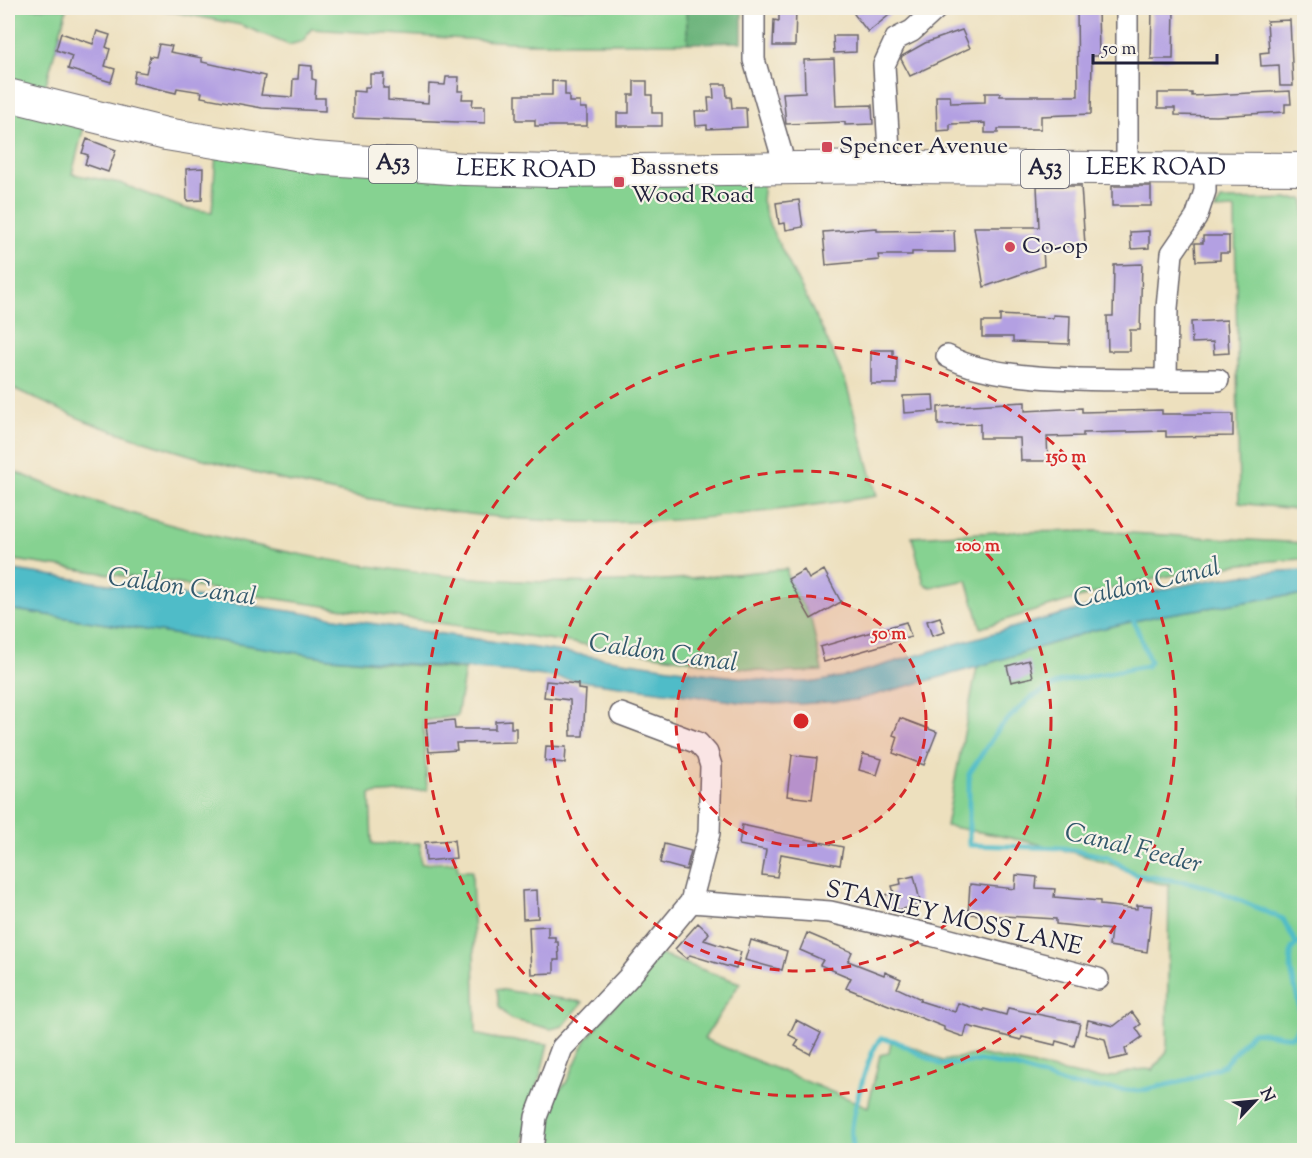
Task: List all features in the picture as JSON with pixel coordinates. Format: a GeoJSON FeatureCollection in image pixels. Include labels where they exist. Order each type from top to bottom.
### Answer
{"type":"FeatureCollection","features":[{"type":"Feature","properties":{"kind":"highway","name":"LEEK ROAD"},"geometry":{"type":"LineString","coordinates":[[8,95],[166,134],[314,158],[519,171],[890,167],[1304,169]]}},
{"type":"Feature","properties":{"kind":"street"},"geometry":{"type":"LineString","coordinates":[[754,8],[754,60],[786,169]]}},
{"type":"Feature","properties":{"kind":"street"},"geometry":{"type":"LineString","coordinates":[[890,167],[884,65],[896,39],[912,31],[937,8]]}},
{"type":"Feature","properties":{"kind":"street"},"geometry":{"type":"LineString","coordinates":[[1127,8],[1127,168]]}},
{"type":"Feature","properties":{"kind":"street"},"geometry":{"type":"LineString","coordinates":[[1166,380],[1167,308],[1172,253],[1196,218],[1204,191],[1205,170]]}},
{"type":"Feature","properties":{"kind":"street"},"geometry":{"type":"LineString","coordinates":[[954,368],[1074,379],[1218,380]]}},
{"type":"Feature","properties":{"kind":"street"},"geometry":{"type":"LineString","coordinates":[[531,1150],[536,1117],[562,1048],[629,976],[691,902],[709,833],[711,766],[707,753],[698,743],[621,714]]}},
{"type":"Feature","properties":{"kind":"street","name":"STANLEY MOSS LANE"},"geometry":{"type":"LineString","coordinates":[[691,902],[830,912],[931,935],[1098,979]]}},
{"type":"Feature","properties":{"kind":"green space"},"geometry":{"type":"Polygon","coordinates":[[[8,8],[67,8],[44,91],[8,78],[8,8]]]}},
{"type":"Feature","properties":{"kind":"green space"},"geometry":{"type":"Polygon","coordinates":[[[153,8],[686,8],[688,43],[527,43],[311,29],[303,41],[289,45],[241,25],[153,8]]]}},
{"type":"Feature","properties":{"kind":"green space"},"geometry":{"type":"Polygon","coordinates":[[[686,8],[742,8],[742,42],[688,43],[686,8]]]}},
{"type":"Feature","properties":{"kind":"green space"},"geometry":{"type":"Polygon","coordinates":[[[8,104],[84,126],[72,174],[120,183],[183,208],[212,212],[216,153],[764,180],[762,201],[770,226],[823,331],[846,383],[877,496],[817,505],[668,521],[569,522],[501,517],[364,498],[297,484],[164,447],[64,412],[8,386],[8,104]]]}},
{"type":"Feature","properties":{"kind":"green space"},"geometry":{"type":"Polygon","coordinates":[[[1304,199],[1304,510],[1239,503],[1235,209],[1215,210],[1221,200],[1304,199]]]}},
{"type":"Feature","properties":{"kind":"green space"},"geometry":{"type":"Polygon","coordinates":[[[8,469],[81,497],[239,542],[405,571],[487,579],[568,582],[665,580],[787,569],[788,579],[811,619],[822,671],[776,673],[8,559],[8,469]]]}},
{"type":"Feature","properties":{"kind":"green space"},"geometry":{"type":"Polygon","coordinates":[[[1096,531],[1304,543],[1304,559],[1221,567],[1140,582],[1060,603],[981,628],[967,580],[931,587],[924,584],[912,537],[997,532],[1096,531]]]}},
{"type":"Feature","properties":{"kind":"green space"},"geometry":{"type":"Polygon","coordinates":[[[1283,596],[1304,596],[1304,1150],[542,1150],[555,1094],[566,1083],[586,1040],[658,954],[740,983],[704,1039],[868,1107],[880,1055],[889,1053],[891,1041],[920,1049],[942,1061],[979,1054],[1093,1078],[1145,1069],[1153,1070],[1167,1051],[1169,884],[1147,880],[1113,865],[1072,852],[946,826],[977,667],[1091,631],[1157,616],[1283,596]]]}},
{"type":"Feature","properties":{"kind":"green space"},"geometry":{"type":"Polygon","coordinates":[[[8,609],[331,658],[465,670],[457,716],[423,721],[427,790],[370,794],[372,844],[420,843],[421,864],[457,862],[458,871],[472,871],[476,1034],[496,1039],[548,1044],[522,1150],[8,1150],[8,609]]]}},
{"type":"Feature","properties":{"kind":"green space"},"geometry":{"type":"Polygon","coordinates":[[[497,989],[583,1002],[563,1026],[551,1029],[510,1019],[499,1007],[497,989]]]}},
{"type":"Feature","properties":{"kind":"water"},"geometry":{"type":"Polygon","coordinates":[[[8,569],[710,674],[780,682],[816,682],[850,675],[1066,613],[1226,577],[1304,570],[1304,596],[1283,596],[1157,616],[1091,631],[977,667],[857,700],[799,704],[747,703],[514,672],[331,658],[8,609],[8,569]]]}},
{"type":"Feature","properties":{"kind":"building"},"geometry":{"type":"Polygon","coordinates":[[[779,8],[796,8],[795,46],[773,46],[774,20],[779,21],[779,8]]]}},
{"type":"Feature","properties":{"kind":"building"},"geometry":{"type":"Polygon","coordinates":[[[862,8],[898,8],[868,32],[854,14],[862,8]]]}},
{"type":"Feature","properties":{"kind":"building"},"geometry":{"type":"Polygon","coordinates":[[[1077,8],[1098,8],[1099,56],[1092,56],[1091,114],[1041,116],[1041,129],[998,129],[998,133],[985,133],[985,123],[950,124],[950,130],[937,131],[936,96],[950,96],[951,103],[985,102],[985,93],[1000,93],[1000,96],[1078,96],[1077,8]]]}},
{"type":"Feature","properties":{"kind":"building"},"geometry":{"type":"Polygon","coordinates":[[[1152,8],[1174,8],[1173,59],[1151,59],[1152,8]]]}},
{"type":"Feature","properties":{"kind":"building"},"geometry":{"type":"Polygon","coordinates":[[[1290,20],[1293,86],[1280,86],[1279,65],[1261,66],[1260,53],[1269,52],[1267,21],[1290,20]]]}},
{"type":"Feature","properties":{"kind":"building"},"geometry":{"type":"Polygon","coordinates":[[[962,30],[970,48],[910,76],[901,59],[902,56],[925,43],[962,30]]]}},
{"type":"Feature","properties":{"kind":"building"},"geometry":{"type":"Polygon","coordinates":[[[97,31],[110,35],[106,47],[110,49],[105,66],[115,69],[111,82],[68,69],[72,56],[56,50],[61,33],[93,44],[97,31]]]}},
{"type":"Feature","properties":{"kind":"building"},"geometry":{"type":"Polygon","coordinates":[[[833,36],[856,36],[856,52],[834,53],[833,36]]]}},
{"type":"Feature","properties":{"kind":"building"},"geometry":{"type":"Polygon","coordinates":[[[159,44],[172,46],[170,52],[202,58],[202,62],[265,76],[261,95],[292,97],[293,79],[298,79],[299,65],[312,66],[312,79],[316,80],[315,98],[325,98],[325,111],[262,108],[201,97],[202,92],[177,88],[176,93],[133,83],[135,71],[146,73],[150,56],[156,57],[159,44]]]}},
{"type":"Feature","properties":{"kind":"building"},"geometry":{"type":"Polygon","coordinates":[[[834,59],[836,106],[872,105],[873,124],[845,125],[845,122],[786,124],[783,93],[805,92],[804,60],[834,59]]]}},
{"type":"Feature","properties":{"kind":"building"},"geometry":{"type":"Polygon","coordinates":[[[370,74],[384,74],[383,88],[388,88],[388,100],[428,103],[429,84],[445,85],[446,77],[459,77],[458,91],[463,91],[462,99],[473,99],[472,106],[485,106],[485,123],[353,118],[353,91],[365,92],[365,87],[370,87],[370,74]]]}},
{"type":"Feature","properties":{"kind":"building"},"geometry":{"type":"Polygon","coordinates":[[[552,81],[565,82],[565,95],[569,95],[569,102],[580,102],[580,108],[587,108],[587,126],[535,126],[535,120],[516,120],[516,95],[552,95],[552,81]]]}},
{"type":"Feature","properties":{"kind":"building"},"geometry":{"type":"Polygon","coordinates":[[[634,81],[647,81],[647,95],[652,95],[652,113],[662,113],[662,126],[617,126],[617,113],[629,113],[629,95],[634,95],[634,81]]]}},
{"type":"Feature","properties":{"kind":"building"},"geometry":{"type":"Polygon","coordinates":[[[713,84],[726,84],[727,97],[731,97],[732,108],[746,108],[747,127],[707,129],[707,125],[696,126],[695,111],[709,111],[708,98],[714,98],[713,84]]]}},
{"type":"Feature","properties":{"kind":"building"},"geometry":{"type":"Polygon","coordinates":[[[1290,91],[1291,104],[1285,104],[1285,112],[1216,116],[1175,115],[1175,108],[1158,108],[1158,93],[1192,93],[1192,96],[1290,91]]]}},
{"type":"Feature","properties":{"kind":"building"},"geometry":{"type":"Polygon","coordinates":[[[87,139],[116,150],[108,172],[85,164],[88,155],[82,153],[87,139]]]}},
{"type":"Feature","properties":{"kind":"building"},"geometry":{"type":"Polygon","coordinates":[[[203,168],[202,200],[187,201],[186,169],[203,168]]]}},
{"type":"Feature","properties":{"kind":"building"},"geometry":{"type":"Polygon","coordinates":[[[1037,186],[1081,186],[1085,245],[1043,248],[1044,266],[984,287],[974,227],[1039,227],[1037,186]]]}},
{"type":"Feature","properties":{"kind":"building"},"geometry":{"type":"Polygon","coordinates":[[[1112,186],[1151,186],[1151,206],[1112,206],[1112,186]]]}},
{"type":"Feature","properties":{"kind":"building"},"geometry":{"type":"Polygon","coordinates":[[[799,200],[803,227],[786,230],[785,223],[779,224],[776,203],[799,200]]]}},
{"type":"Feature","properties":{"kind":"building"},"geometry":{"type":"Polygon","coordinates":[[[877,228],[877,231],[954,230],[955,252],[878,255],[879,260],[826,265],[823,232],[877,228]]]}},
{"type":"Feature","properties":{"kind":"building"},"geometry":{"type":"Polygon","coordinates":[[[1149,231],[1149,248],[1131,249],[1130,232],[1149,231]]]}},
{"type":"Feature","properties":{"kind":"building"},"geometry":{"type":"Polygon","coordinates":[[[1203,236],[1229,236],[1229,253],[1220,253],[1220,260],[1196,261],[1195,243],[1203,243],[1203,236]]]}},
{"type":"Feature","properties":{"kind":"building"},"geometry":{"type":"Polygon","coordinates":[[[1142,264],[1140,330],[1130,330],[1130,351],[1108,351],[1107,316],[1113,316],[1114,265],[1142,264]]]}},
{"type":"Feature","properties":{"kind":"building"},"geometry":{"type":"Polygon","coordinates":[[[1000,315],[1053,318],[1053,315],[1070,316],[1069,344],[1013,342],[1013,337],[982,337],[982,322],[1000,322],[1000,315]]]}},
{"type":"Feature","properties":{"kind":"building"},"geometry":{"type":"Polygon","coordinates":[[[1227,320],[1229,353],[1214,354],[1213,342],[1192,343],[1191,322],[1227,320]]]}},
{"type":"Feature","properties":{"kind":"building"},"geometry":{"type":"Polygon","coordinates":[[[871,350],[893,350],[893,357],[897,357],[897,384],[871,384],[871,350]]]}},
{"type":"Feature","properties":{"kind":"building"},"geometry":{"type":"Polygon","coordinates":[[[933,395],[934,411],[904,413],[903,396],[933,395]]]}},
{"type":"Feature","properties":{"kind":"building"},"geometry":{"type":"Polygon","coordinates":[[[1025,402],[1025,411],[1082,408],[1082,412],[1162,410],[1162,414],[1233,414],[1233,436],[1166,437],[1166,431],[1083,433],[1083,436],[1047,437],[1048,461],[1021,461],[1020,438],[980,438],[980,424],[938,425],[938,407],[1025,402]]]}},
{"type":"Feature","properties":{"kind":"building"},"geometry":{"type":"Polygon","coordinates":[[[804,570],[809,579],[824,570],[841,602],[811,619],[788,579],[804,570]]]}},
{"type":"Feature","properties":{"kind":"building"},"geometry":{"type":"Polygon","coordinates":[[[940,617],[945,632],[932,636],[927,621],[940,617]]]}},
{"type":"Feature","properties":{"kind":"building"},"geometry":{"type":"Polygon","coordinates":[[[906,622],[911,637],[824,662],[820,647],[906,622]]]}},
{"type":"Feature","properties":{"kind":"building"},"geometry":{"type":"Polygon","coordinates":[[[1029,660],[1033,677],[1011,682],[1007,666],[1029,660]]]}},
{"type":"Feature","properties":{"kind":"building"},"geometry":{"type":"Polygon","coordinates":[[[546,681],[578,684],[578,689],[586,690],[583,736],[571,736],[570,700],[544,697],[546,681]]]}},
{"type":"Feature","properties":{"kind":"building"},"geometry":{"type":"Polygon","coordinates":[[[900,718],[937,732],[924,765],[893,753],[898,737],[893,735],[900,718]]]}},
{"type":"Feature","properties":{"kind":"building"},"geometry":{"type":"Polygon","coordinates":[[[454,720],[455,729],[495,729],[495,721],[511,720],[511,728],[516,728],[516,742],[456,743],[457,750],[429,752],[426,723],[454,720]]]}},
{"type":"Feature","properties":{"kind":"building"},"geometry":{"type":"Polygon","coordinates":[[[546,746],[566,747],[565,763],[545,761],[546,746]]]}},
{"type":"Feature","properties":{"kind":"building"},"geometry":{"type":"Polygon","coordinates":[[[863,754],[882,759],[877,775],[859,770],[863,754]]]}},
{"type":"Feature","properties":{"kind":"building"},"geometry":{"type":"Polygon","coordinates":[[[792,755],[817,758],[812,799],[787,796],[792,755]]]}},
{"type":"Feature","properties":{"kind":"building"},"geometry":{"type":"Polygon","coordinates":[[[742,825],[843,847],[840,865],[781,854],[777,877],[762,875],[766,850],[739,845],[742,825]]]}},
{"type":"Feature","properties":{"kind":"building"},"geometry":{"type":"Polygon","coordinates":[[[454,840],[456,858],[426,861],[425,842],[454,840]]]}},
{"type":"Feature","properties":{"kind":"building"},"geometry":{"type":"Polygon","coordinates":[[[664,844],[691,851],[686,870],[660,863],[664,844]]]}},
{"type":"Feature","properties":{"kind":"building"},"geometry":{"type":"Polygon","coordinates":[[[1016,875],[1037,877],[1036,888],[1055,889],[1054,897],[1100,901],[1100,905],[1137,909],[1137,905],[1152,906],[1147,952],[1109,946],[1111,930],[1056,924],[1056,919],[968,914],[970,884],[1015,889],[1016,875]]]}},
{"type":"Feature","properties":{"kind":"building"},"geometry":{"type":"Polygon","coordinates":[[[914,876],[921,905],[898,910],[896,906],[888,908],[885,895],[894,893],[892,886],[901,884],[900,879],[914,876]]]}},
{"type":"Feature","properties":{"kind":"building"},"geometry":{"type":"Polygon","coordinates":[[[537,890],[538,918],[523,919],[522,891],[537,890]]]}},
{"type":"Feature","properties":{"kind":"building"},"geometry":{"type":"Polygon","coordinates":[[[698,923],[709,933],[704,940],[741,952],[736,969],[690,955],[687,959],[675,949],[698,923]]]}},
{"type":"Feature","properties":{"kind":"building"},"geometry":{"type":"Polygon","coordinates":[[[548,926],[548,937],[555,937],[555,942],[558,942],[559,960],[554,960],[554,973],[531,974],[529,927],[548,926]]]}},
{"type":"Feature","properties":{"kind":"building"},"geometry":{"type":"Polygon","coordinates":[[[807,933],[852,952],[848,961],[901,979],[897,988],[921,999],[920,1001],[955,1012],[958,1003],[1006,1015],[1008,1008],[1080,1023],[1074,1046],[1056,1041],[1055,1045],[1022,1037],[1021,1040],[967,1026],[964,1037],[944,1030],[944,1027],[846,988],[851,978],[820,965],[823,960],[800,950],[807,933]]]}},
{"type":"Feature","properties":{"kind":"building"},"geometry":{"type":"Polygon","coordinates":[[[751,940],[787,951],[782,970],[745,960],[751,940]]]}},
{"type":"Feature","properties":{"kind":"building"},"geometry":{"type":"Polygon","coordinates":[[[1132,1012],[1141,1024],[1136,1028],[1142,1037],[1125,1049],[1127,1056],[1110,1060],[1105,1039],[1085,1034],[1088,1020],[1114,1026],[1132,1012]]]}},
{"type":"Feature","properties":{"kind":"building"},"geometry":{"type":"Polygon","coordinates":[[[796,1020],[821,1033],[810,1054],[795,1046],[799,1040],[789,1035],[796,1020]]]}},
{"type":"Feature","properties":{"kind":"waterway","name":"Canal Feeder"},"geometry":{"type":"LineString","coordinates":[[1131,614],[1150,662],[1146,666],[1060,682],[1029,699],[999,728],[969,774],[969,845],[1063,848],[1108,857],[1136,875],[1192,883],[1214,889],[1283,919],[1296,943]]}},
{"type":"Feature","properties":{"kind":"waterway"},"geometry":{"type":"LineString","coordinates":[[853,1150],[852,1127],[859,1093],[872,1053],[882,1038],[895,1041],[942,1065],[979,1061],[1015,1067],[1067,1085],[1139,1091],[1188,1080],[1224,1065],[1251,1033],[1293,1036],[1300,1015],[1291,971],[1292,948],[1304,939]]}},
{"type":"Feature","properties":{"kind":"place","name":"Spencer Avenue"},"geometry":{"type":"Point","coordinates":[827,147]}},
{"type":"Feature","properties":{"kind":"place","name":"Bassnets Wood Road"},"geometry":{"type":"Point","coordinates":[619,182]}},
{"type":"Feature","properties":{"kind":"place","name":"Co-op"},"geometry":{"type":"Point","coordinates":[1010,247]}},
{"type":"Feature","properties":{"kind":"water label","name":"Caldon Canal"},"geometry":{"type":"Point","coordinates":[1147,584]}},
{"type":"Feature","properties":{"kind":"water label","name":"Caldon Canal"},"geometry":{"type":"Point","coordinates":[182,588]}},
{"type":"Feature","properties":{"kind":"water label","name":"Caldon Canal"},"geometry":{"type":"Point","coordinates":[663,654]}}]}
